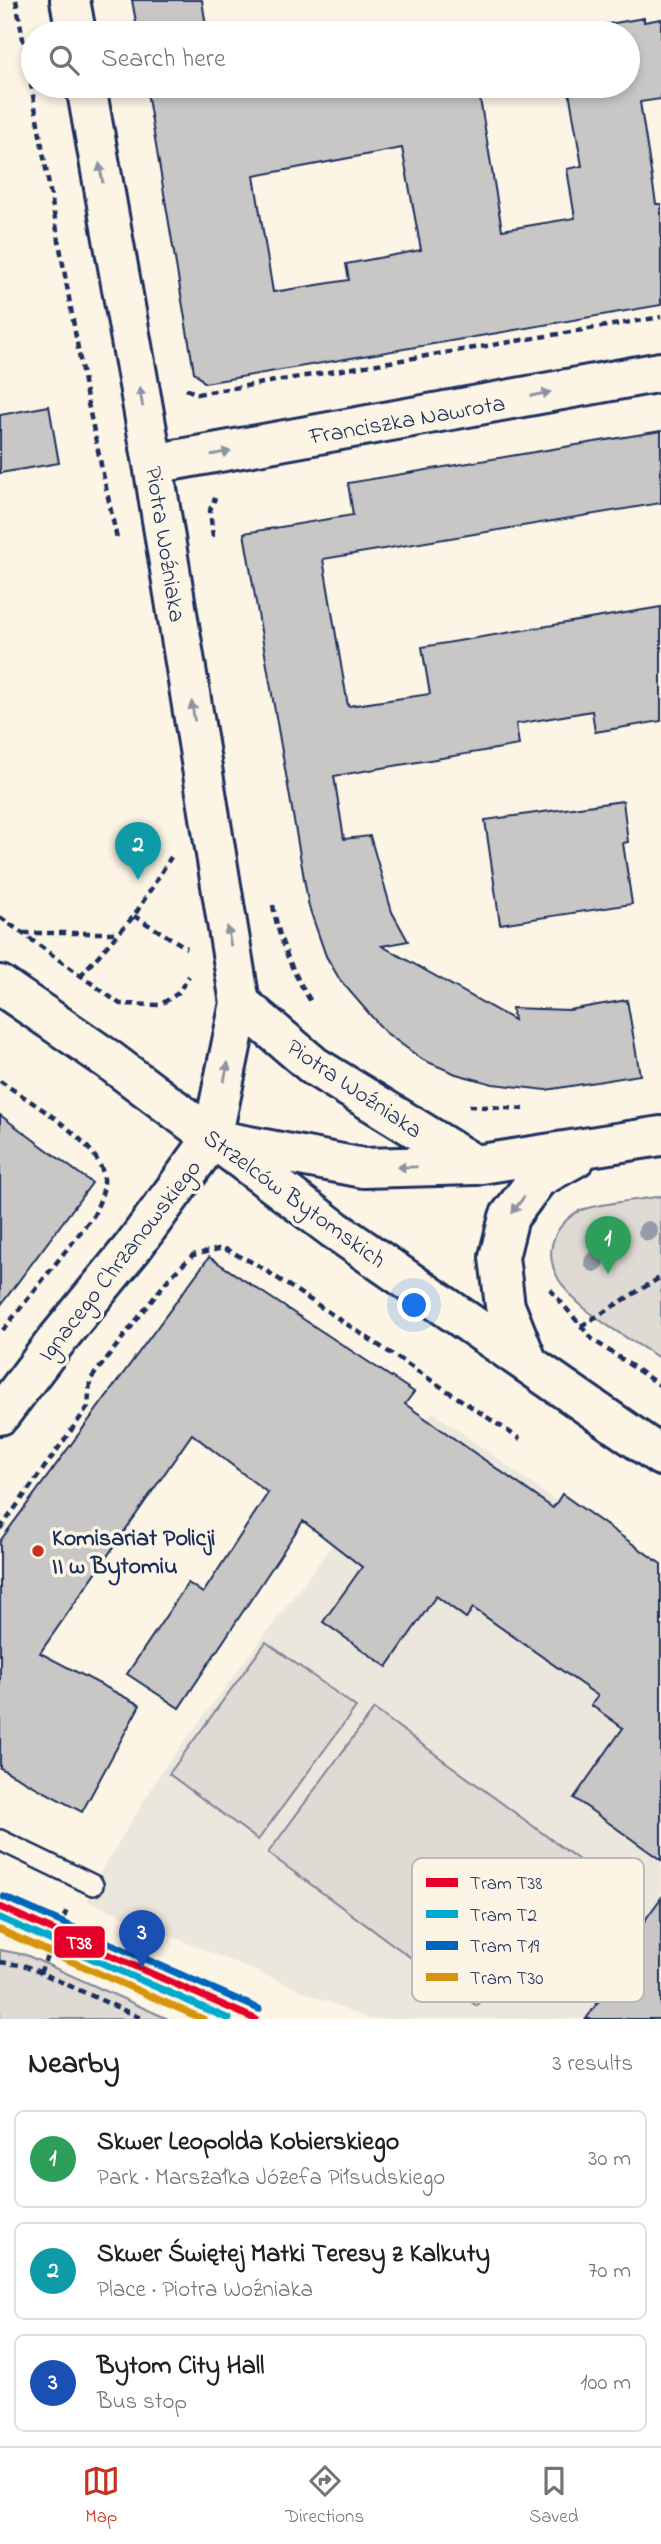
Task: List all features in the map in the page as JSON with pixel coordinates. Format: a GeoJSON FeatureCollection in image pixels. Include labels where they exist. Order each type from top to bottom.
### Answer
{"type":"FeatureCollection","features":[{"type":"Feature","properties":{"kind":"street"},"geometry":{"type":"LineString","coordinates":[[71,0],[74,21]]}},
{"type":"Feature","properties":{"kind":"street","name":"Piotra Woźniaka"},"geometry":{"type":"LineString","coordinates":[[88,98],[153,464],[240,1003],[212,1139]]}},
{"type":"Feature","properties":{"kind":"street","name":"Franciszka Nawrota"},"geometry":{"type":"LineString","coordinates":[[153,464],[661,372]]}},
{"type":"Feature","properties":{"kind":"street","name":"Strzelców Bytomskich"},"geometry":{"type":"LineString","coordinates":[[0,985],[109,1060],[335,1230],[661,1456]]}},
{"type":"Feature","properties":{"kind":"street","name":"Piotra Woźniaka"},"geometry":{"type":"LineString","coordinates":[[240,1003],[314,1066],[475,1165]]}},
{"type":"Feature","properties":{"kind":"street"},"geometry":{"type":"LineString","coordinates":[[212,1139],[363,1168],[475,1165],[661,1136]]}},
{"type":"Feature","properties":{"kind":"street","name":"Ignacego Chrzanowskiego"},"geometry":{"type":"LineString","coordinates":[[0,1415],[133,1247],[212,1139]]}},
{"type":"Feature","properties":{"kind":"street"},"geometry":{"type":"LineString","coordinates":[[528,1363],[505,1306],[499,1257],[509,1217],[538,1178],[590,1149]]}},
{"type":"Feature","properties":{"kind":"lane"},"geometry":{"type":"LineString","coordinates":[[0,1840],[87,1882]]}},
{"type":"Feature","properties":{"kind":"path"},"geometry":{"type":"LineString","coordinates":[[16,0],[21,28]]}},
{"type":"Feature","properties":{"kind":"path"},"geometry":{"type":"LineString","coordinates":[[33,98],[87,399],[119,553]]}},
{"type":"Feature","properties":{"kind":"path"},"geometry":{"type":"LineString","coordinates":[[181,386],[197,394],[661,317]]}},
{"type":"Feature","properties":{"kind":"path"},"geometry":{"type":"LineString","coordinates":[[80,976],[134,916],[177,847]]}},
{"type":"Feature","properties":{"kind":"path"},"geometry":{"type":"LineString","coordinates":[[273,903],[277,928],[293,973],[314,1006]]}},
{"type":"Feature","properties":{"kind":"path"},"geometry":{"type":"LineString","coordinates":[[134,916],[196,954]]}},
{"type":"Feature","properties":{"kind":"path"},"geometry":{"type":"LineString","coordinates":[[0,917],[120,1003],[137,1006],[160,1005],[178,993],[192,971]]}},
{"type":"Feature","properties":{"kind":"path"},"geometry":{"type":"LineString","coordinates":[[22,933],[118,933]]}},
{"type":"Feature","properties":{"kind":"path"},"geometry":{"type":"LineString","coordinates":[[0,1081],[83,1142],[97,1158],[104,1175],[103,1192],[94,1215],[0,1334]]}},
{"type":"Feature","properties":{"kind":"path"},"geometry":{"type":"LineString","coordinates":[[467,1106],[531,1109]]}},
{"type":"Feature","properties":{"kind":"path"},"geometry":{"type":"LineString","coordinates":[[0,1530],[88,1407],[90,1380],[170,1277],[193,1255],[223,1248],[256,1264],[520,1439]]}},
{"type":"Feature","properties":{"kind":"path"},"geometry":{"type":"LineString","coordinates":[[581,1326],[661,1277]]}},
{"type":"Feature","properties":{"kind":"path"},"geometry":{"type":"LineString","coordinates":[[546,1284],[592,1339],[661,1386]]}},
{"type":"Feature","properties":{"kind":"path"},"geometry":{"type":"LineString","coordinates":[[40,1973],[87,1882]]}},
{"type":"Feature","properties":{"kind":"path"},"geometry":{"type":"LineString","coordinates":[[0,1962],[26,1966],[143,2019]]}},
{"type":"Feature","properties":{"kind":"shaded area"},"geometry":{"type":"Polygon","coordinates":[[[661,1196],[661,1359],[585,1309],[556,1275],[551,1256],[557,1232],[577,1212],[601,1205],[661,1196]]]}},
{"type":"Feature","properties":{"kind":"shaded area"},"geometry":{"type":"Polygon","coordinates":[[[433,1412],[661,1577],[661,2019],[369,2019],[88,1901],[93,1885],[162,1771],[433,1412]]]}},
{"type":"Feature","properties":{"kind":"shaded area"},"geometry":{"type":"Polygon","coordinates":[[[266,1642],[356,1707],[258,1840],[169,1774],[266,1642]]]}},
{"type":"Feature","properties":{"kind":"shaded area"},"geometry":{"type":"Polygon","coordinates":[[[374,1709],[576,1858],[412,1858],[412,1958],[268,1853],[374,1709]]]}},
{"type":"Feature","properties":{"kind":"shaded area"},"geometry":{"type":"Polygon","coordinates":[[[0,1950],[26,1955],[168,2019],[0,2019],[0,1950]]]}},
{"type":"Feature","properties":{"kind":"building"},"geometry":{"type":"Polygon","coordinates":[[[132,0],[202,0],[205,21],[136,21],[132,0]]]}},
{"type":"Feature","properties":{"kind":"building"},"geometry":{"type":"Polygon","coordinates":[[[661,19],[661,99],[640,102],[656,204],[661,204],[661,305],[205,383],[194,372],[148,98],[480,98],[502,230],[575,218],[567,169],[582,166],[570,98],[640,98],[640,21],[626,21],[661,19]],[[402,148],[254,176],[273,292],[349,280],[346,264],[421,250],[402,148]]]}},
{"type":"Feature","properties":{"kind":"building"},"geometry":{"type":"Polygon","coordinates":[[[49,406],[59,463],[0,473],[0,415],[49,406]]]}},
{"type":"Feature","properties":{"kind":"building"},"geometry":{"type":"Polygon","coordinates":[[[661,431],[661,503],[323,559],[348,706],[430,694],[422,647],[661,607],[661,721],[595,732],[592,711],[516,724],[519,745],[334,776],[344,839],[370,836],[392,912],[408,941],[382,946],[514,1020],[512,1008],[569,1010],[627,1000],[640,1075],[546,1090],[493,1084],[456,1074],[423,1060],[385,1032],[340,980],[326,956],[309,907],[244,533],[353,515],[348,483],[661,431]]]}},
{"type":"Feature","properties":{"kind":"building"},"geometry":{"type":"Polygon","coordinates":[[[623,801],[628,842],[623,843],[632,904],[500,924],[485,820],[623,801]]]}},
{"type":"Feature","properties":{"kind":"building"},"geometry":{"type":"Polygon","coordinates":[[[0,1115],[92,1183],[0,1306],[0,1115]]]}},
{"type":"Feature","properties":{"kind":"building"},"geometry":{"type":"Polygon","coordinates":[[[209,1257],[414,1392],[405,1404],[553,1508],[562,1494],[661,1564],[661,1860],[574,1798],[623,1728],[591,1705],[598,1696],[473,1608],[466,1618],[436,1596],[387,1667],[323,1622],[362,1567],[303,1521],[179,1708],[127,1674],[188,1583],[203,1593],[268,1493],[192,1434],[40,1653],[140,1705],[82,1812],[0,1768],[0,1541],[209,1257]]]}},
{"type":"Feature","properties":{"kind":"building"},"geometry":{"type":"Polygon","coordinates":[[[661,1898],[661,2019],[586,2019],[598,2002],[644,2002],[644,1922],[661,1898]]]}},
{"type":"Feature","properties":{"kind":"tram line","name":"T19"},"geometry":{"type":"LineString","coordinates":[[4,1897],[259,2009]]}},
{"type":"Feature","properties":{"kind":"tram line","name":"T38"},"geometry":{"type":"LineString","coordinates":[[0,1907],[255,2019]]}},
{"type":"Feature","properties":{"kind":"tram line"},"geometry":{"type":"LineString","coordinates":[[0,1911],[35,1922]]}},
{"type":"Feature","properties":{"kind":"tram line","name":"T2"},"geometry":{"type":"LineString","coordinates":[[0,1918],[229,2019]]}},
{"type":"Feature","properties":{"kind":"tram line","name":"T30"},"geometry":{"type":"LineString","coordinates":[[0,1930],[203,2019]]}},
{"type":"Feature","properties":{"kind":"tram line"},"geometry":{"type":"LineString","coordinates":[[0,1934],[41,1949]]}},
{"type":"Feature","properties":{"kind":"place","name":"Skwer Świętej Matki Teresy z Kalkuty"},"geometry":{"type":"Point","coordinates":[138,880]}},
{"type":"Feature","properties":{"kind":"place","name":"Skwer Leopolda Kobierskiego"},"geometry":{"type":"Point","coordinates":[608,1274]}},
{"type":"Feature","properties":{"kind":"place","name":"Komisariat Policji II w Bytomiu"},"geometry":{"type":"Point","coordinates":[38,1551]}},
{"type":"Feature","properties":{"kind":"place","name":"Bytom City Hall"},"geometry":{"type":"Point","coordinates":[142,1968]}}]}
